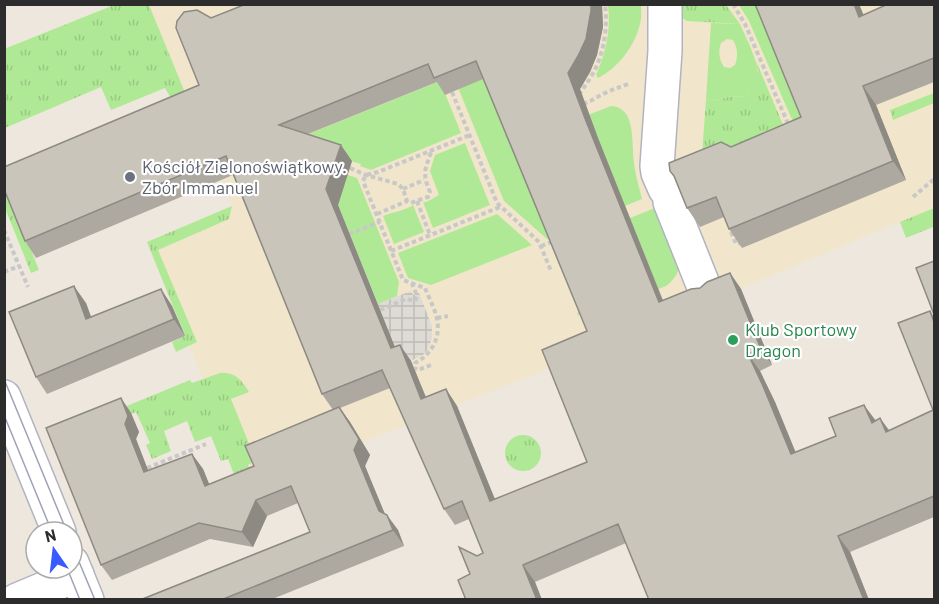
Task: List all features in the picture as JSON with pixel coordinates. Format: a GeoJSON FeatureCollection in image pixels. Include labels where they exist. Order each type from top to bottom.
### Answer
{"type":"FeatureCollection","features":[{"type":"Feature","properties":{"kind":"street"},"geometry":{"type":"LineString","coordinates":[[665,4],[665,51],[657,166],[705,287]]}},
{"type":"Feature","properties":{"kind":"street"},"geometry":{"type":"LineString","coordinates":[[4,397],[54,520]]}},
{"type":"Feature","properties":{"kind":"street"},"geometry":{"type":"LineString","coordinates":[[17,600],[75,580]]}},
{"type":"Feature","properties":{"kind":"path"},"geometry":{"type":"LineString","coordinates":[[605,4],[606,25],[601,55],[593,74],[579,94],[579,105],[590,102],[615,88],[639,82]]}},
{"type":"Feature","properties":{"kind":"path"},"geometry":{"type":"LineString","coordinates":[[733,4],[745,24],[792,133]]}},
{"type":"Feature","properties":{"kind":"path"},"geometry":{"type":"LineString","coordinates":[[452,92],[500,207],[537,239],[551,271]]}},
{"type":"Feature","properties":{"kind":"path"},"geometry":{"type":"LineString","coordinates":[[431,365],[418,370],[414,368],[415,363],[426,356],[434,345],[437,318],[425,288],[403,280],[363,181],[366,175],[470,135]]}},
{"type":"Feature","properties":{"kind":"path"},"geometry":{"type":"LineString","coordinates":[[377,214],[407,201],[411,203],[428,197],[429,192],[424,174],[431,151]]}},
{"type":"Feature","properties":{"kind":"path"},"geometry":{"type":"LineString","coordinates":[[350,168],[398,184],[403,189],[407,201]]}},
{"type":"Feature","properties":{"kind":"path"},"geometry":{"type":"LineString","coordinates":[[913,196],[934,179]]}},
{"type":"Feature","properties":{"kind":"path"},"geometry":{"type":"LineString","coordinates":[[403,189],[424,180]]}},
{"type":"Feature","properties":{"kind":"path"},"geometry":{"type":"LineString","coordinates":[[417,201],[430,235]]}},
{"type":"Feature","properties":{"kind":"path"},"geometry":{"type":"LineString","coordinates":[[391,251],[500,207]]}},
{"type":"Feature","properties":{"kind":"path"},"geometry":{"type":"LineString","coordinates":[[350,234],[380,222]]}},
{"type":"Feature","properties":{"kind":"path"},"geometry":{"type":"LineString","coordinates":[[728,223],[736,244],[740,243]]}},
{"type":"Feature","properties":{"kind":"path"},"geometry":{"type":"LineString","coordinates":[[4,230],[28,287]]}},
{"type":"Feature","properties":{"kind":"path"},"geometry":{"type":"LineString","coordinates":[[541,246],[554,241]]}},
{"type":"Feature","properties":{"kind":"path"},"geometry":{"type":"LineString","coordinates":[[4,272],[19,266]]}},
{"type":"Feature","properties":{"kind":"path"},"geometry":{"type":"LineString","coordinates":[[380,309],[408,299],[415,301],[417,296],[412,283]]}},
{"type":"Feature","properties":{"kind":"path"},"geometry":{"type":"LineString","coordinates":[[437,318],[448,316]]}},
{"type":"Feature","properties":{"kind":"path"},"geometry":{"type":"LineString","coordinates":[[147,468],[206,444]]}},
{"type":"Feature","properties":{"kind":"shaded area"},"geometry":{"type":"Polygon","coordinates":[[[149,5],[934,5],[934,214],[902,227],[899,222],[553,367],[256,485],[203,379],[147,242],[232,206],[149,5]]]}},
{"type":"Feature","properties":{"kind":"shaded area"},"geometry":{"type":"Polygon","coordinates":[[[411,291],[413,295],[419,293],[432,326],[432,338],[424,354],[402,365],[378,304],[411,291]]]}},
{"type":"Feature","properties":{"kind":"green space"},"geometry":{"type":"Polygon","coordinates":[[[114,5],[149,5],[205,141],[180,114],[165,88],[111,110],[101,87],[5,128],[4,49],[114,5]]]}},
{"type":"Feature","properties":{"kind":"green space"},"geometry":{"type":"Polygon","coordinates":[[[608,5],[641,5],[641,19],[638,32],[625,56],[598,78],[596,75],[603,58],[608,32],[608,5]]]}},
{"type":"Feature","properties":{"kind":"green space"},"geometry":{"type":"Polygon","coordinates":[[[675,5],[726,5],[740,24],[687,21],[678,15],[675,5]]]}},
{"type":"Feature","properties":{"kind":"green space"},"geometry":{"type":"Polygon","coordinates":[[[739,5],[761,5],[813,132],[797,131],[749,21],[739,5]]]}},
{"type":"Feature","properties":{"kind":"green space"},"geometry":{"type":"Polygon","coordinates":[[[711,23],[740,24],[755,59],[758,78],[755,85],[749,90],[748,96],[712,101],[706,99],[711,23]],[[727,39],[721,43],[720,55],[724,67],[730,68],[735,65],[737,52],[733,40],[727,39]]]}},
{"type":"Feature","properties":{"kind":"green space"},"geometry":{"type":"Polygon","coordinates":[[[756,61],[787,134],[702,155],[706,99],[712,101],[748,96],[758,72],[756,61]]]}},
{"type":"Feature","properties":{"kind":"green space"},"geometry":{"type":"Polygon","coordinates":[[[482,64],[552,237],[547,239],[504,201],[453,75],[482,64]]]}},
{"type":"Feature","properties":{"kind":"green space"},"geometry":{"type":"Polygon","coordinates":[[[440,81],[461,133],[371,170],[360,166],[361,164],[284,144],[440,81]]]}},
{"type":"Feature","properties":{"kind":"green space"},"geometry":{"type":"Polygon","coordinates":[[[934,93],[934,103],[893,120],[890,110],[934,93]]]}},
{"type":"Feature","properties":{"kind":"green space"},"geometry":{"type":"Polygon","coordinates":[[[611,106],[619,108],[629,119],[635,171],[642,199],[625,206],[591,121],[583,117],[611,106]]]}},
{"type":"Feature","properties":{"kind":"green space"},"geometry":{"type":"Polygon","coordinates":[[[465,143],[490,205],[433,228],[423,202],[439,195],[430,171],[435,155],[465,143]]]}},
{"type":"Feature","properties":{"kind":"green space"},"geometry":{"type":"Polygon","coordinates":[[[324,170],[357,178],[399,282],[397,296],[378,304],[324,170]]]}},
{"type":"Feature","properties":{"kind":"green space"},"geometry":{"type":"Polygon","coordinates":[[[6,186],[39,270],[31,273],[5,208],[4,187],[6,186]]]}},
{"type":"Feature","properties":{"kind":"green space"},"geometry":{"type":"Polygon","coordinates":[[[413,205],[424,232],[394,244],[383,216],[413,205]]]}},
{"type":"Feature","properties":{"kind":"green space"},"geometry":{"type":"Polygon","coordinates":[[[232,206],[229,219],[158,250],[197,342],[176,352],[172,342],[185,336],[147,242],[232,206]]]}},
{"type":"Feature","properties":{"kind":"green space"},"geometry":{"type":"Polygon","coordinates":[[[660,206],[680,265],[673,279],[666,286],[599,313],[577,315],[580,305],[630,218],[660,206]]]}},
{"type":"Feature","properties":{"kind":"green space"},"geometry":{"type":"Polygon","coordinates":[[[934,208],[934,229],[933,227],[906,238],[900,222],[934,208]]]}},
{"type":"Feature","properties":{"kind":"green space"},"geometry":{"type":"Polygon","coordinates":[[[497,214],[532,245],[431,285],[408,278],[398,253],[497,214]]]}},
{"type":"Feature","properties":{"kind":"green space"},"geometry":{"type":"Polygon","coordinates":[[[220,373],[229,373],[237,377],[249,392],[231,399],[256,461],[248,465],[256,485],[237,482],[228,459],[221,461],[211,436],[195,442],[187,421],[164,431],[171,451],[152,459],[146,445],[150,443],[136,412],[57,444],[83,424],[190,380],[192,383],[220,373]]]}},
{"type":"Feature","properties":{"kind":"green space"},"geometry":{"type":"Polygon","coordinates":[[[523,435],[536,440],[541,453],[536,466],[523,471],[510,466],[505,453],[510,440],[523,435]]]}},
{"type":"Feature","properties":{"kind":"building"},"geometry":{"type":"Polygon","coordinates":[[[246,4],[591,4],[586,39],[568,73],[659,302],[691,289],[700,288],[707,282],[730,273],[761,349],[748,354],[791,454],[836,436],[829,418],[864,405],[872,423],[880,418],[886,432],[933,410],[898,323],[930,311],[934,322],[934,496],[838,536],[864,600],[649,600],[618,524],[523,565],[537,600],[466,600],[458,580],[470,574],[459,547],[477,556],[483,553],[462,501],[444,509],[382,370],[322,394],[226,156],[25,241],[4,189],[4,167],[199,85],[176,28],[177,21],[184,12],[197,10],[211,18],[246,4]],[[476,61],[434,78],[428,64],[279,125],[341,145],[326,189],[391,348],[400,345],[421,399],[446,389],[490,501],[587,462],[542,350],[587,331],[476,61]]]}},
{"type":"Feature","properties":{"kind":"building"},"geometry":{"type":"Polygon","coordinates":[[[755,4],[854,4],[859,17],[888,4],[934,4],[934,58],[863,86],[893,161],[729,229],[716,197],[687,208],[670,171],[669,163],[721,142],[731,147],[801,117],[755,4]]]}},
{"type":"Feature","properties":{"kind":"building"},"geometry":{"type":"Polygon","coordinates":[[[934,261],[934,311],[933,312],[916,268],[934,261]]]}},
{"type":"Feature","properties":{"kind":"building"},"geometry":{"type":"Polygon","coordinates":[[[74,286],[86,319],[161,289],[174,319],[36,377],[9,312],[74,286]]]}},
{"type":"Feature","properties":{"kind":"building"},"geometry":{"type":"Polygon","coordinates":[[[121,398],[128,416],[125,424],[144,472],[192,454],[205,486],[254,466],[245,446],[339,407],[359,439],[354,450],[379,511],[387,515],[393,530],[221,600],[140,600],[310,532],[291,486],[256,500],[242,532],[199,523],[101,565],[46,428],[121,398]]]}},
{"type":"Feature","properties":{"kind":"tram line"},"geometry":{"type":"LineString","coordinates":[[4,379],[62,520]]}},
{"type":"Feature","properties":{"kind":"tram line"},"geometry":{"type":"LineString","coordinates":[[4,415],[47,520]]}},
{"type":"Feature","properties":{"kind":"tram line"},"geometry":{"type":"LineString","coordinates":[[84,574],[95,600]]}},
{"type":"Feature","properties":{"kind":"tram line"},"geometry":{"type":"LineString","coordinates":[[72,580],[80,600]]}},
{"type":"Feature","properties":{"kind":"place","name":"Kościół Zielonoświątkowy. Zbór Immanuel"},"geometry":{"type":"Point","coordinates":[130,177]}},
{"type":"Feature","properties":{"kind":"place","name":"Klub Sportowy Dragon"},"geometry":{"type":"Point","coordinates":[733,340]}}]}
